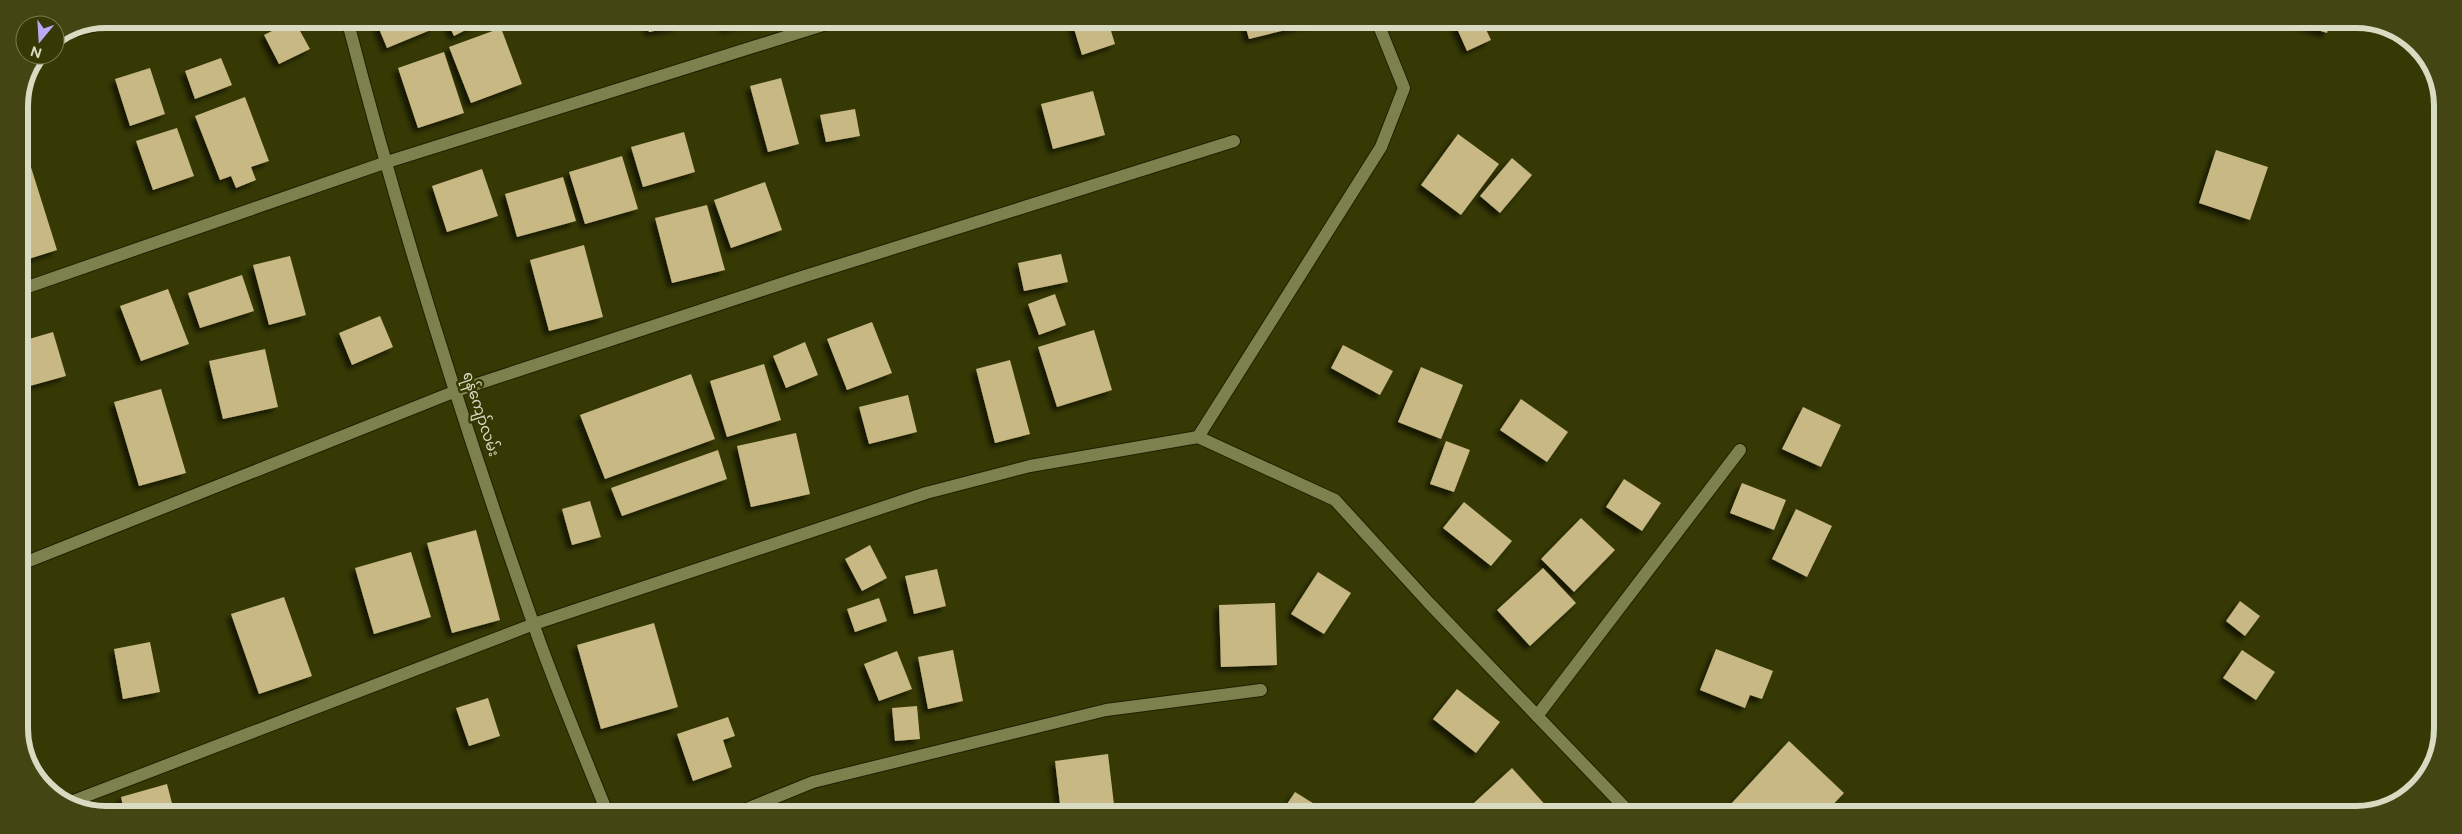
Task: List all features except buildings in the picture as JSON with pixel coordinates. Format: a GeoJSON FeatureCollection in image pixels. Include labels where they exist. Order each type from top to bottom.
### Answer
{"type":"FeatureCollection","features":[{"type":"Feature","properties":{"kind":"street","name":"ရန်ကျော်လမ်း"},"geometry":{"type":"LineString","coordinates":[[349,28],[384,163],[456,391],[534,624],[605,806]]}},
{"type":"Feature","properties":{"kind":"street"},"geometry":{"type":"LineString","coordinates":[[28,287],[384,163],[814,28]]}},
{"type":"Feature","properties":{"kind":"street"},"geometry":{"type":"LineString","coordinates":[[1198,437],[1382,147],[1404,88],[1380,28]]}},
{"type":"Feature","properties":{"kind":"street"},"geometry":{"type":"LineString","coordinates":[[28,561],[456,391],[793,280],[1234,141]]}},
{"type":"Feature","properties":{"kind":"street"},"geometry":{"type":"LineString","coordinates":[[76,800],[534,624],[926,492],[1030,466],[1198,437],[1335,500],[1429,603],[1623,806]]}},
{"type":"Feature","properties":{"kind":"street"},"geometry":{"type":"LineString","coordinates":[[1537,716],[1740,450]]}},
{"type":"Feature","properties":{"kind":"street"},"geometry":{"type":"LineString","coordinates":[[754,806],[813,782],[1106,710],[1261,690]]}}]}
